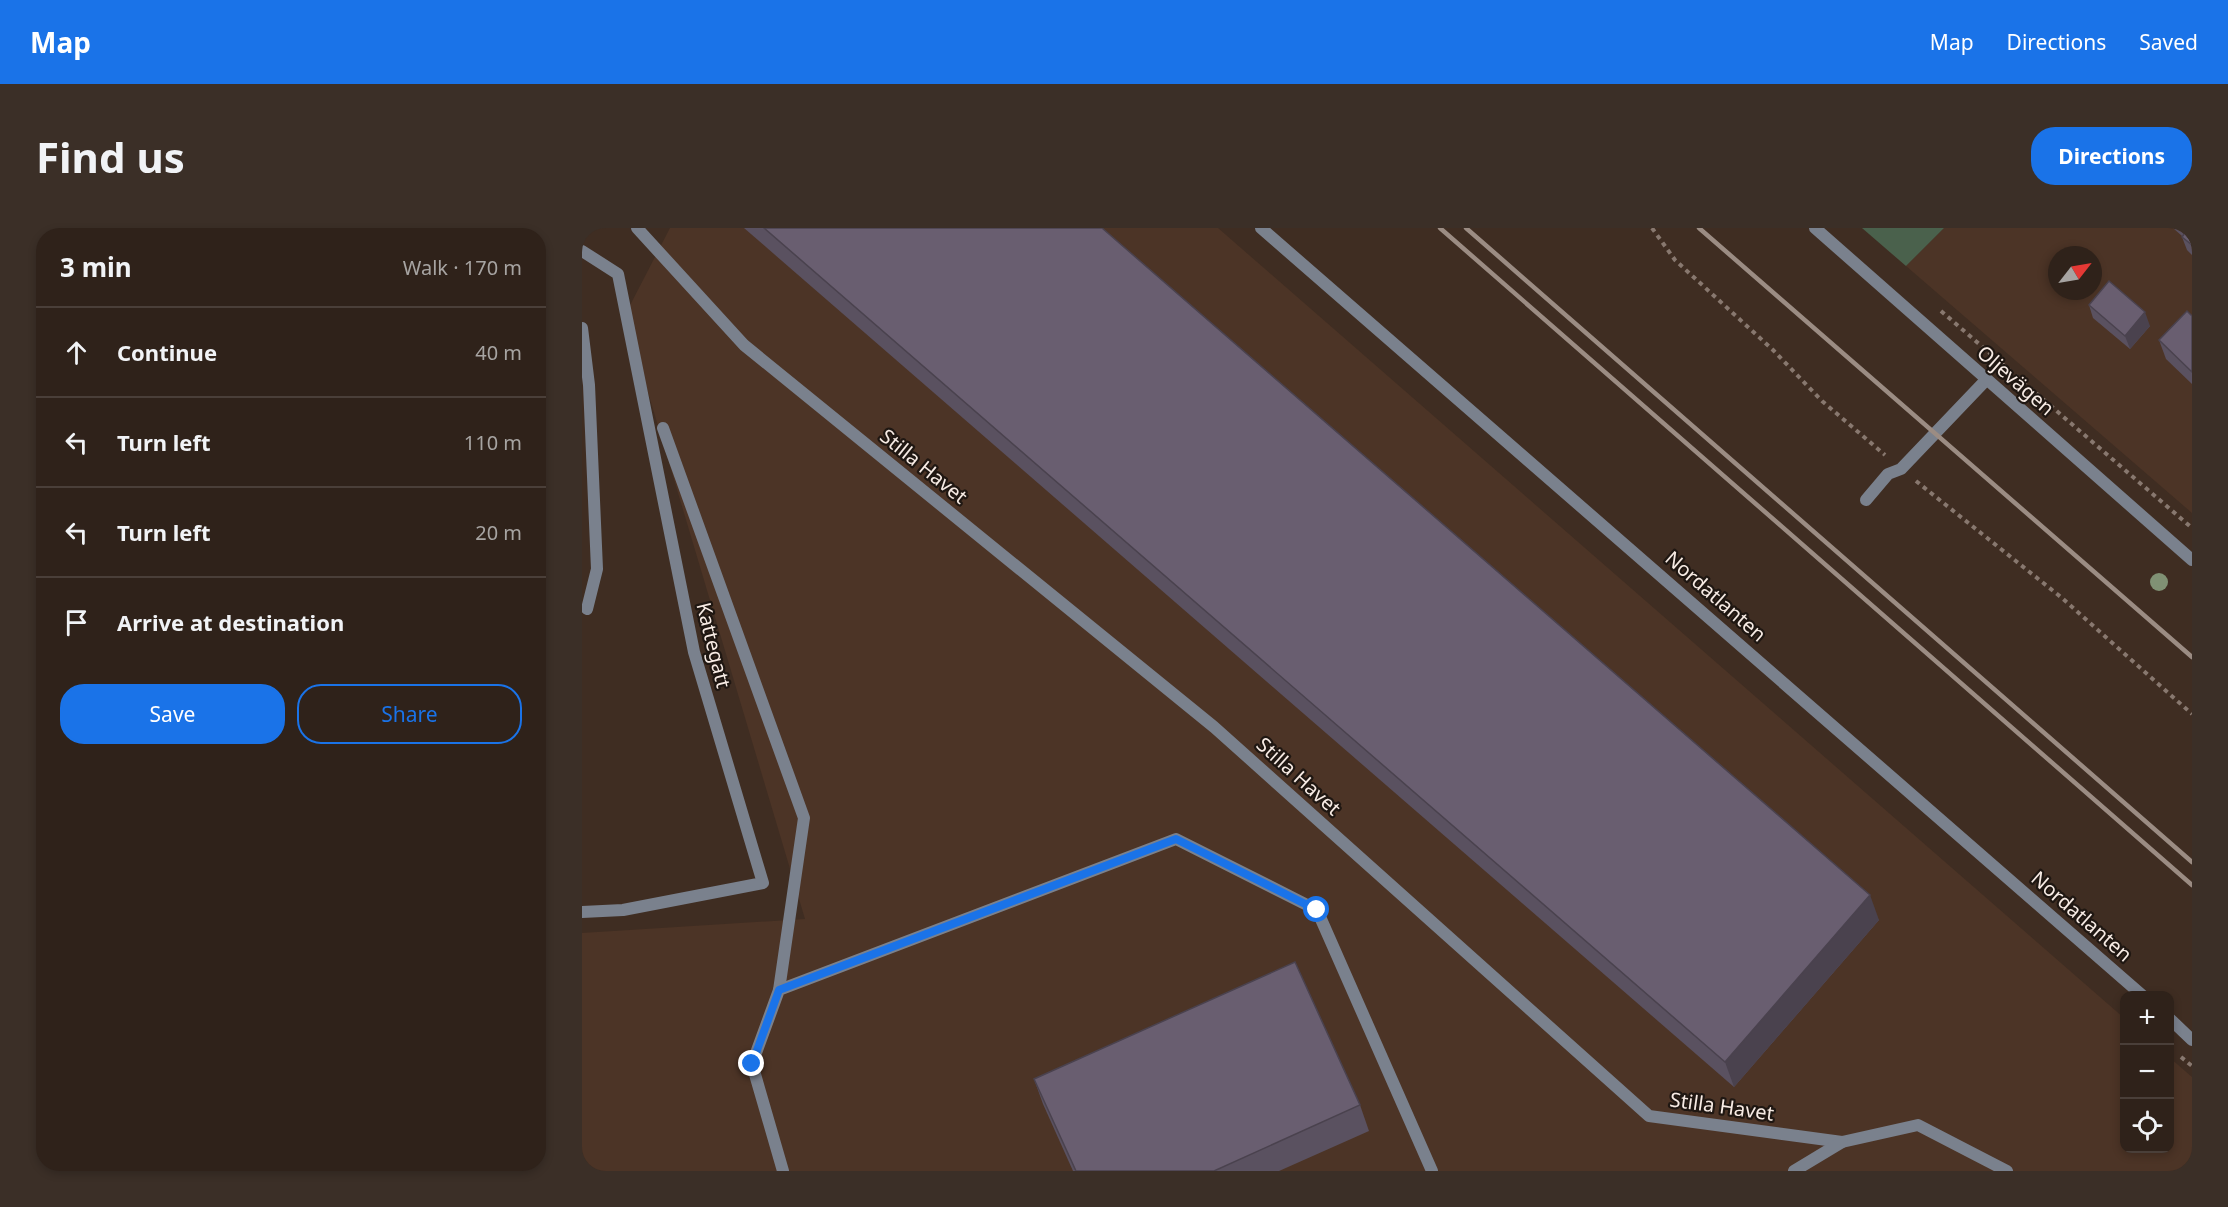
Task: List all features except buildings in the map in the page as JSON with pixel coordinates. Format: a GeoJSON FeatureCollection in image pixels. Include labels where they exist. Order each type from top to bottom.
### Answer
{"type":"FeatureCollection","features":[{"type":"Feature","properties":{"kind":"street","name":"Stilla Havet"},"geometry":{"type":"LineString","coordinates":[[637,228],[744,345],[1214,726],[1649,1116],[1842,1142],[1918,1125],[2007,1171]]}},
{"type":"Feature","properties":{"kind":"street","name":"Nordatlanten"},"geometry":{"type":"LineString","coordinates":[[1261,228],[2137,991]]}},
{"type":"Feature","properties":{"kind":"street","name":"Oljevägen"},"geometry":{"type":"LineString","coordinates":[[1815,228],[2192,560]]}},
{"type":"Feature","properties":{"kind":"street","name":"Kattegatt"},"geometry":{"type":"LineString","coordinates":[[582,251],[618,274],[694,652],[763,883],[623,910],[582,912]]}},
{"type":"Feature","properties":{"kind":"street"},"geometry":{"type":"LineString","coordinates":[[582,328],[589,385],[597,569],[587,609]]}},
{"type":"Feature","properties":{"kind":"street"},"geometry":{"type":"LineString","coordinates":[[1866,500],[1888,474],[1901,469],[1986,380]]}},
{"type":"Feature","properties":{"kind":"street"},"geometry":{"type":"LineString","coordinates":[[663,428],[804,818],[779,990],[752,1064],[783,1171]]}},
{"type":"Feature","properties":{"kind":"street"},"geometry":{"type":"LineString","coordinates":[[779,990],[1176,839],[1317,910],[1432,1171]]}},
{"type":"Feature","properties":{"kind":"street"},"geometry":{"type":"LineString","coordinates":[[2174,1024],[2192,1040]]}},
{"type":"Feature","properties":{"kind":"street"},"geometry":{"type":"LineString","coordinates":[[1794,1171],[1842,1142]]}},
{"type":"Feature","properties":{"kind":"path"},"geometry":{"type":"LineString","coordinates":[[1934,305],[2192,528]]}},
{"type":"Feature","properties":{"kind":"shaded area"},"geometry":{"type":"Polygon","coordinates":[[[670,228],[1218,228],[2120,1015],[2120,1153],[2174,1153],[2174,1061],[2192,1077],[2192,1171],[582,1171],[582,933],[805,919],[625,315],[670,228]]]}},
{"type":"Feature","properties":{"kind":"shaded area"},"geometry":{"type":"Polygon","coordinates":[[[1944,228],[2192,228],[2192,513],[1906,266],[1944,228]]]}},
{"type":"Feature","properties":{"kind":"green space"},"geometry":{"type":"Polygon","coordinates":[[[1862,228],[1944,228],[1906,266],[1862,228]]]}},
{"type":"Feature","properties":{"kind":"railway"},"geometry":{"type":"LineString","coordinates":[[1440,228],[2192,885]]}},
{"type":"Feature","properties":{"kind":"railway"},"geometry":{"type":"LineString","coordinates":[[1466,228],[2192,862]]}},
{"type":"Feature","properties":{"kind":"railway"},"geometry":{"type":"LineString","coordinates":[[1699,228],[2192,657]]}},
{"type":"Feature","properties":{"kind":"route"},"geometry":{"type":"LineString","coordinates":[[752,1064],[779,990],[1176,839],[1317,910]]}}]}
